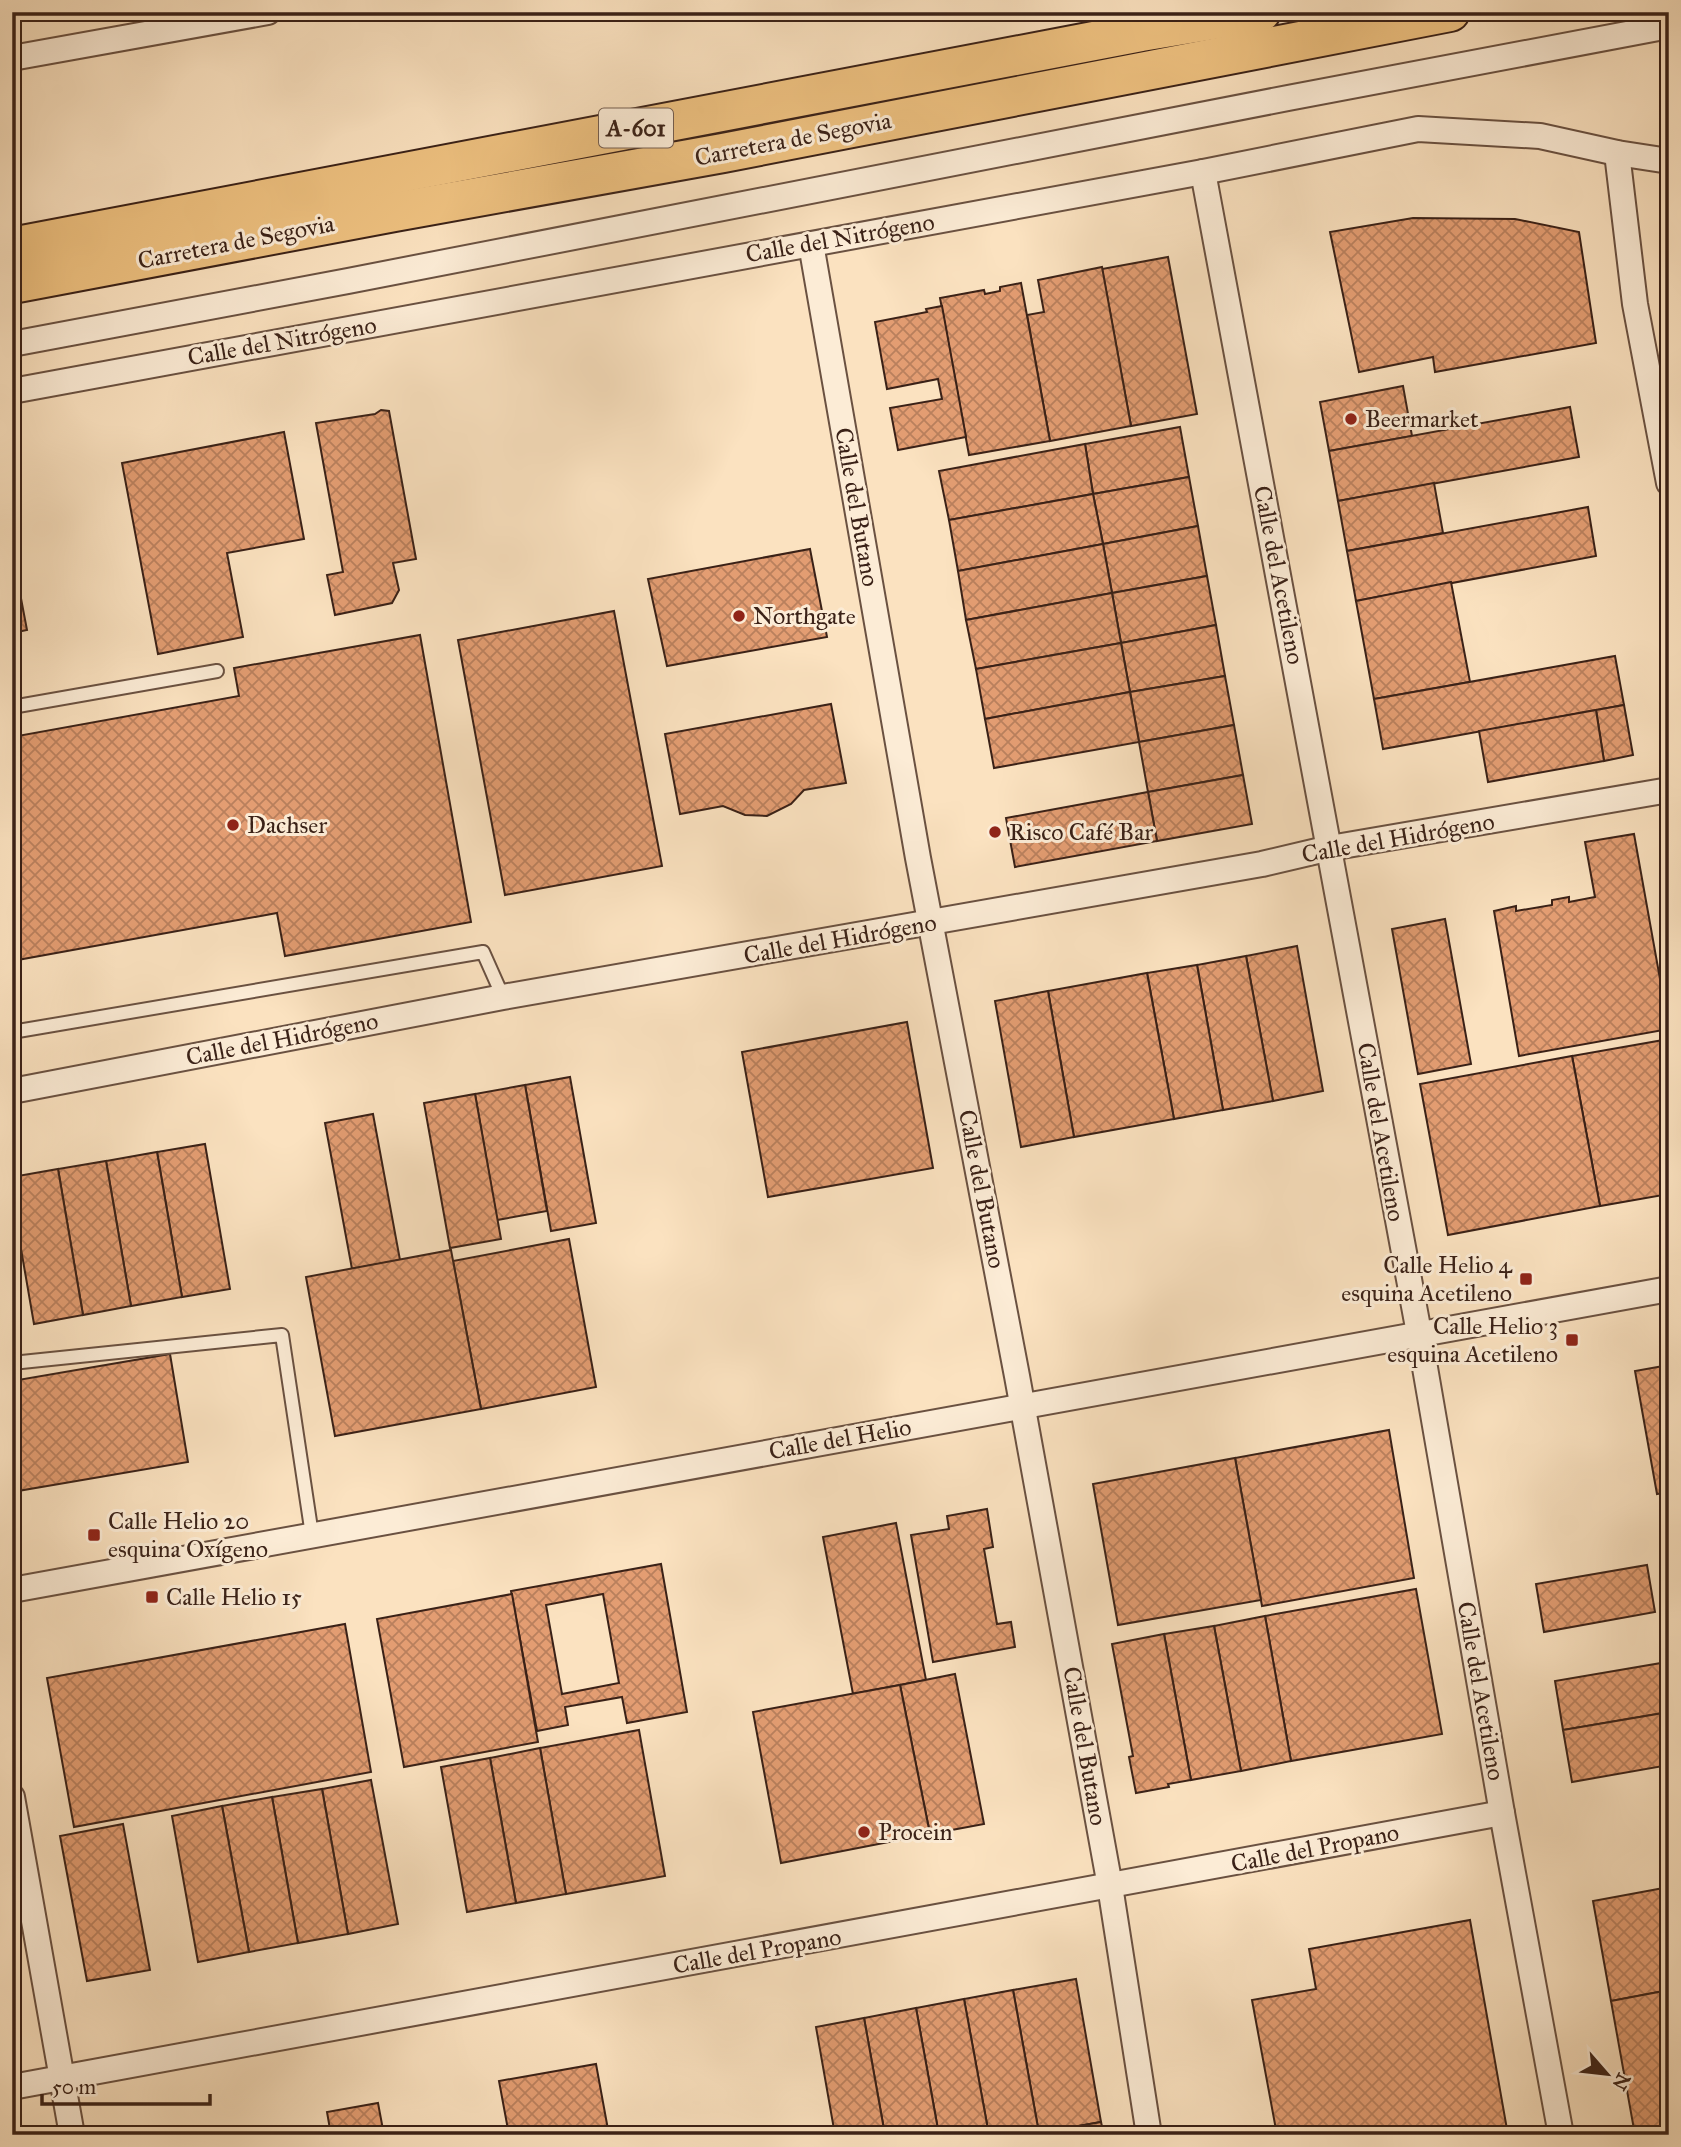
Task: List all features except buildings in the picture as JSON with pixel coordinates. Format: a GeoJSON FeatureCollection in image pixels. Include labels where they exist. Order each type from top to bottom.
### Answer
{"type":"FeatureCollection","features":[{"type":"Feature","properties":{"kind":"highway","name":"Carretera de Segovia"},"geometry":{"type":"LineString","coordinates":[[12,247],[1141,32],[1261,12]]}},
{"type":"Feature","properties":{"kind":"highway","name":"Carretera de Segovia"},"geometry":{"type":"LineString","coordinates":[[12,284],[723,153],[1450,12]]}},
{"type":"Feature","properties":{"kind":"street"},"geometry":{"type":"LineString","coordinates":[[12,58],[268,12]]}},
{"type":"Feature","properties":{"kind":"street"},"geometry":{"type":"LineString","coordinates":[[12,344],[1669,26]]}},
{"type":"Feature","properties":{"kind":"street","name":"Calle del Nitrógeno"},"geometry":{"type":"LineString","coordinates":[[12,391],[1203,172],[1418,129],[1540,136],[1669,161]]}},
{"type":"Feature","properties":{"kind":"street"},"geometry":{"type":"LineString","coordinates":[[1617,153],[1635,304],[1669,483]]}},
{"type":"Feature","properties":{"kind":"street","name":"Calle del Acetileno"},"geometry":{"type":"LineString","coordinates":[[1203,172],[1419,1333],[1561,2135]]}},
{"type":"Feature","properties":{"kind":"street","name":"Calle del Butano"},"geometry":{"type":"LineString","coordinates":[[811,244],[918,858],[1023,1406],[1110,1886],[1149,2135]]}},
{"type":"Feature","properties":{"kind":"street","name":"Calle del Hidrógeno"},"geometry":{"type":"LineString","coordinates":[[12,1091],[503,997],[1262,864],[1330,848],[1669,790]]}},
{"type":"Feature","properties":{"kind":"street","name":"Calle del Helio"},"geometry":{"type":"LineString","coordinates":[[12,1590],[1669,1289]]}},
{"type":"Feature","properties":{"kind":"street"},"geometry":{"type":"LineString","coordinates":[[12,1797],[72,2135]]}},
{"type":"Feature","properties":{"kind":"street","name":"Calle del Propano"},"geometry":{"type":"LineString","coordinates":[[12,2087],[1502,1813]]}},
{"type":"Feature","properties":{"kind":"lane"},"geometry":{"type":"LineString","coordinates":[[12,707],[217,671]]}},
{"type":"Feature","properties":{"kind":"lane"},"geometry":{"type":"LineString","coordinates":[[12,1032],[483,952],[503,997]]}},
{"type":"Feature","properties":{"kind":"lane"},"geometry":{"type":"LineString","coordinates":[[12,1363],[282,1335],[312,1535]]}},
{"type":"Feature","properties":{"kind":"place","name":"Beermarket"},"geometry":{"type":"Point","coordinates":[1351,419]}},
{"type":"Feature","properties":{"kind":"place","name":"Northgate"},"geometry":{"type":"Point","coordinates":[739,616]}},
{"type":"Feature","properties":{"kind":"place","name":"Dachser"},"geometry":{"type":"Point","coordinates":[233,825]}},
{"type":"Feature","properties":{"kind":"place","name":"Risco Café Bar"},"geometry":{"type":"Point","coordinates":[995,832]}},
{"type":"Feature","properties":{"kind":"place","name":"Calle Helio 4 esquina Acetileno"},"geometry":{"type":"Point","coordinates":[1526,1279]}},
{"type":"Feature","properties":{"kind":"place","name":"Calle Helio 3 esquina Acetileno"},"geometry":{"type":"Point","coordinates":[1572,1340]}},
{"type":"Feature","properties":{"kind":"place","name":"Calle Helio 20 esquina Oxígeno"},"geometry":{"type":"Point","coordinates":[94,1535]}},
{"type":"Feature","properties":{"kind":"place","name":"Calle Helio 15"},"geometry":{"type":"Point","coordinates":[152,1597]}},
{"type":"Feature","properties":{"kind":"place","name":"Procein"},"geometry":{"type":"Point","coordinates":[864,1832]}}]}
